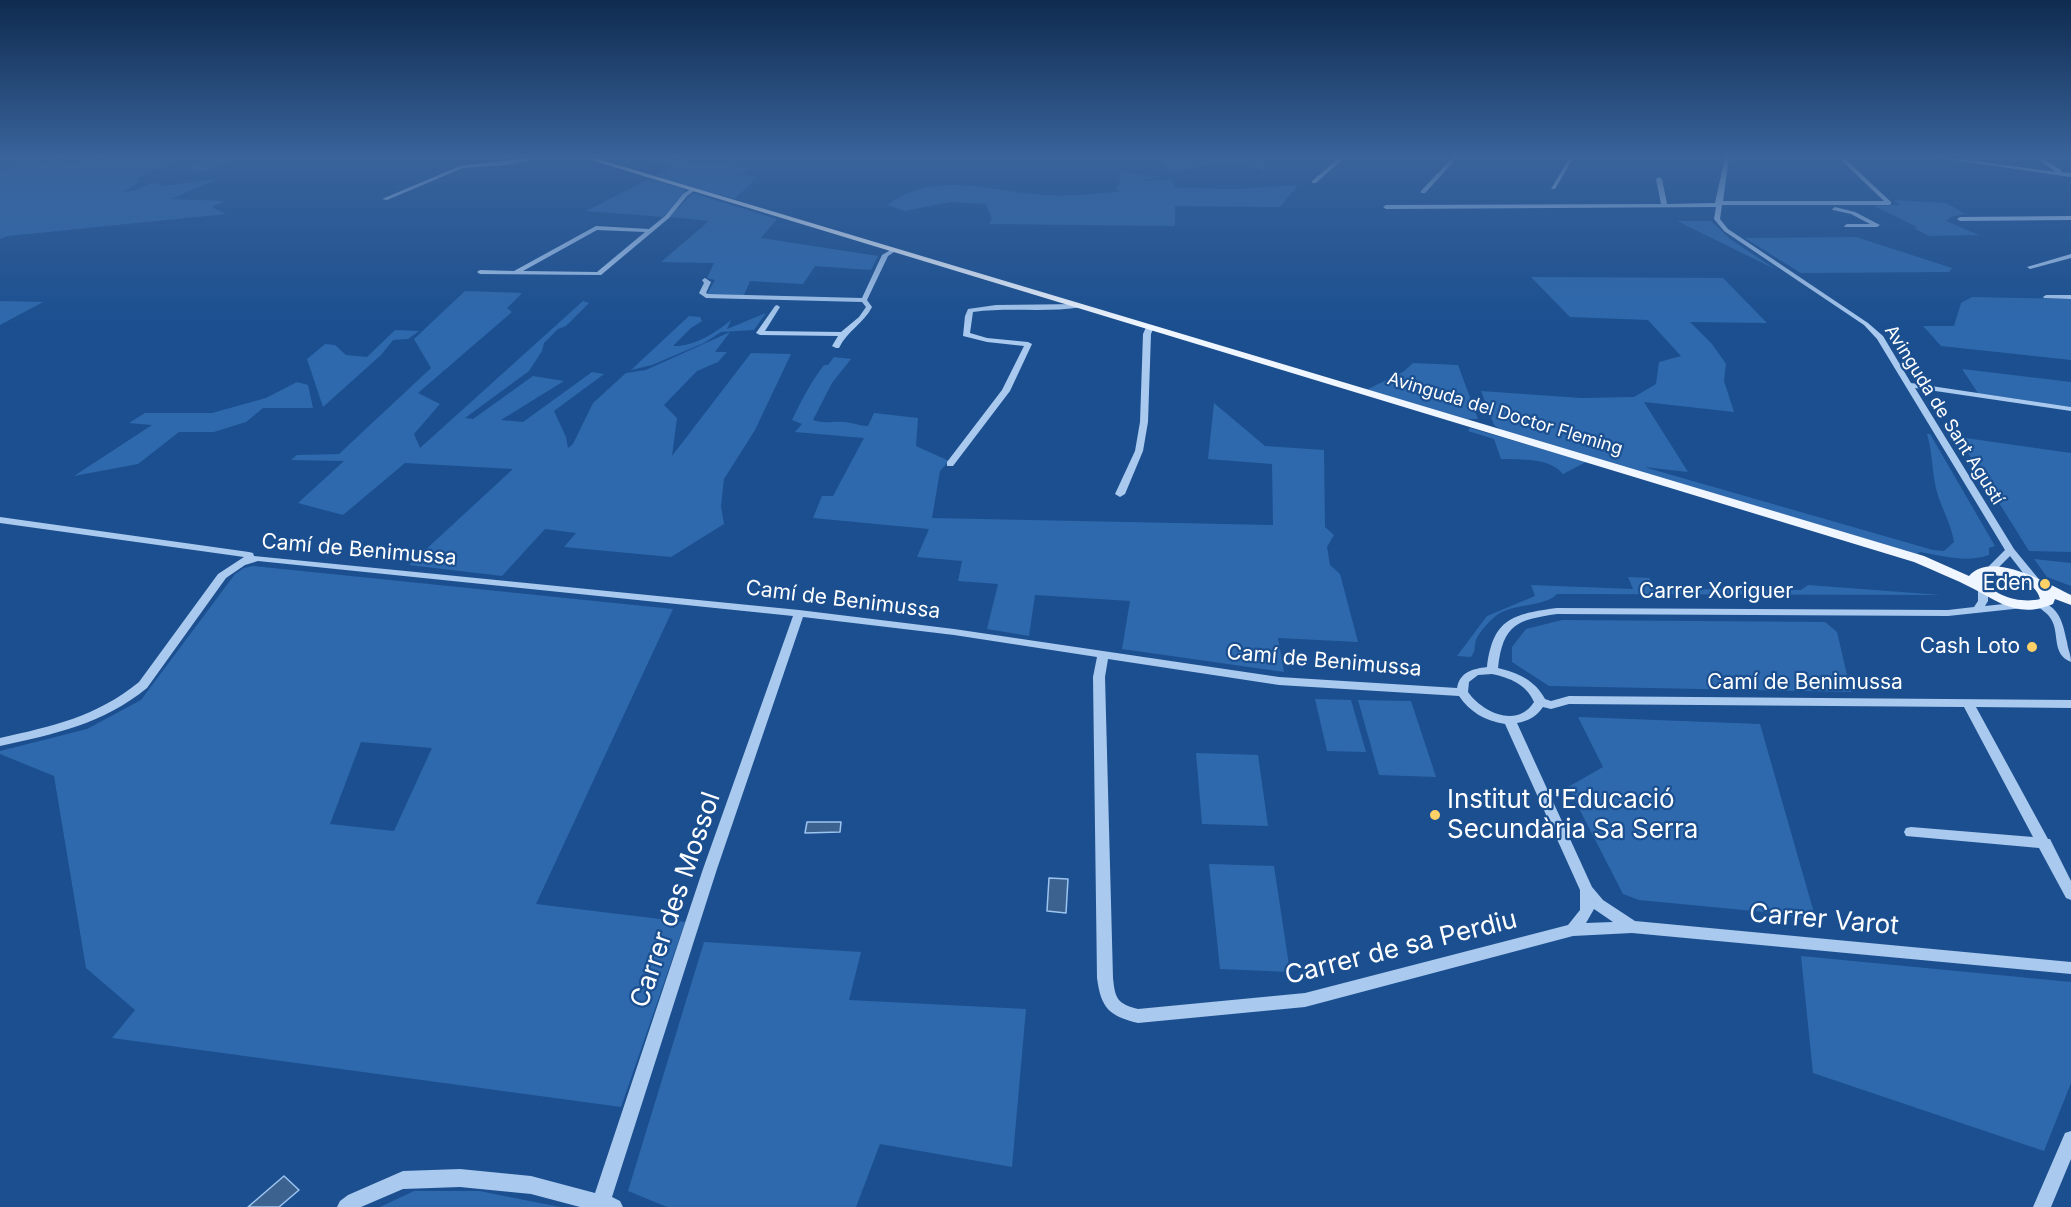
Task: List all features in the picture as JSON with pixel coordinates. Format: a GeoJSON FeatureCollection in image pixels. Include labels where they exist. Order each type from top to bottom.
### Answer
{"type":"FeatureCollection","features":[{"type":"Feature","properties":{"kind":"main road","name":"Avinguda del Doctor Fleming"},"geometry":{"type":"LineString","coordinates":[[771,213],[1983,579]]}},
{"type":"Feature","properties":{"kind":"main road"},"geometry":{"type":"LineString","coordinates":[[1983,579],[2019,575],[2071,601]]}},
{"type":"Feature","properties":{"kind":"main road"},"geometry":{"type":"LineString","coordinates":[[1983,579],[1997,597],[2023,605],[2043,604],[2071,608]]}},
{"type":"Feature","properties":{"kind":"main road"},"geometry":{"type":"LineString","coordinates":[[2039,586],[2049,597],[2043,604]]}},
{"type":"Feature","properties":{"kind":"street"},"geometry":{"type":"LineString","coordinates":[[480,272],[599,274],[670,213]]}},
{"type":"Feature","properties":{"kind":"street","name":"Avinguda de Sant Agustí"},"geometry":{"type":"LineString","coordinates":[[1717,213],[1717,219],[1726,230],[1866,324],[1880,338],[2010,550],[2039,586]]}},
{"type":"Feature","properties":{"kind":"street"},"geometry":{"type":"LineString","coordinates":[[1847,226],[1877,225],[1852,213]]}},
{"type":"Feature","properties":{"kind":"street"},"geometry":{"type":"LineString","coordinates":[[1960,219],[2071,218]]}},
{"type":"Feature","properties":{"kind":"street"},"geometry":{"type":"LineString","coordinates":[[514,273],[596,228],[650,231]]}},
{"type":"Feature","properties":{"kind":"street"},"geometry":{"type":"LineString","coordinates":[[864,300],[885,255],[894,250]]}},
{"type":"Feature","properties":{"kind":"street"},"geometry":{"type":"LineString","coordinates":[[2030,267],[2071,256]]}},
{"type":"Feature","properties":{"kind":"street"},"geometry":{"type":"LineString","coordinates":[[705,280],[708,282],[702,293],[706,296],[864,300]]}},
{"type":"Feature","properties":{"kind":"street"},"geometry":{"type":"LineString","coordinates":[[2046,297],[2071,297]]}},
{"type":"Feature","properties":{"kind":"street"},"geometry":{"type":"LineString","coordinates":[[836,346],[840,334],[866,315],[869,307],[864,300]]}},
{"type":"Feature","properties":{"kind":"street"},"geometry":{"type":"LineString","coordinates":[[951,464],[1006,391],[1028,344],[987,340],[966,334],[968,329],[966,318],[970,310],[982,308],[1053,309],[1080,306]]}},
{"type":"Feature","properties":{"kind":"street"},"geometry":{"type":"LineString","coordinates":[[777,308],[760,333],[840,334]]}},
{"type":"Feature","properties":{"kind":"street"},"geometry":{"type":"LineString","coordinates":[[1120,494],[1139,451],[1144,422],[1147,334],[1150,327]]}},
{"type":"Feature","properties":{"kind":"street"},"geometry":{"type":"LineString","coordinates":[[1909,386],[2071,409]]}},
{"type":"Feature","properties":{"kind":"street"},"geometry":{"type":"LineString","coordinates":[[0,520],[249,555],[249,560]]}},
{"type":"Feature","properties":{"kind":"street"},"geometry":{"type":"LineString","coordinates":[[1977,611],[1983,601],[1983,579],[2010,550]]}},
{"type":"Feature","properties":{"kind":"street","name":"Camí de Benimussa"},"geometry":{"type":"LineString","coordinates":[[0,742],[72,726],[108,712],[127,699],[143,685],[222,576],[231,568],[249,560],[276,560],[800,613],[954,632],[1279,681],[1462,692]]}},
{"type":"Feature","properties":{"kind":"street"},"geometry":{"type":"LineString","coordinates":[[2043,604],[2058,623],[2060,646],[2071,658]]}},
{"type":"Feature","properties":{"kind":"street","name":"Carrer Xoriguer"},"geometry":{"type":"LineString","coordinates":[[1492,670],[1493,650],[1500,632],[1512,622],[1536,614],[1557,611],[1948,613],[2023,605]]}},
{"type":"Feature","properties":{"kind":"street","name":"Carrer des Mossol"},"geometry":{"type":"LineString","coordinates":[[608,1205],[710,870],[800,613]]}},
{"type":"Feature","properties":{"kind":"street","name":"Carrer de sa Perdiu"},"geometry":{"type":"LineString","coordinates":[[1103,655],[1099,677],[1105,978],[1107,999],[1120,1012],[1138,1016],[1305,1000],[1573,930],[1632,927]]}},
{"type":"Feature","properties":{"kind":"street"},"geometry":{"type":"LineString","coordinates":[[1492,670],[1525,681],[1536,691],[1540,702],[1536,712],[1526,718],[1509,720],[1489,715],[1472,705],[1462,692],[1464,680],[1475,672],[1492,670]]}},
{"type":"Feature","properties":{"kind":"street","name":"Camí de Benimussa"},"geometry":{"type":"LineString","coordinates":[[1540,702],[1551,705],[1569,700],[2071,704]]}},
{"type":"Feature","properties":{"kind":"street"},"geometry":{"type":"LineString","coordinates":[[1968,704],[2071,894]]}},
{"type":"Feature","properties":{"kind":"street"},"geometry":{"type":"LineString","coordinates":[[1509,720],[1587,890],[1587,911],[1573,930]]}},
{"type":"Feature","properties":{"kind":"street"},"geometry":{"type":"LineString","coordinates":[[1911,832],[2045,843]]}},
{"type":"Feature","properties":{"kind":"street","name":"Carrer Varot"},"geometry":{"type":"LineString","coordinates":[[1587,890],[1598,904],[1632,927],[2071,968]]}},
{"type":"Feature","properties":{"kind":"street"},"geometry":{"type":"LineString","coordinates":[[2042,1207],[2071,1139]]}},
{"type":"Feature","properties":{"kind":"street"},"geometry":{"type":"LineString","coordinates":[[346,1207],[354,1201],[403,1180],[460,1178],[531,1185],[608,1205]]}},
{"type":"Feature","properties":{"kind":"shaded area"},"geometry":{"type":"Polygon","coordinates":[[[0,213],[226,214],[8,236],[0,239],[0,213]]]}},
{"type":"Feature","properties":{"kind":"shaded area"},"geometry":{"type":"Polygon","coordinates":[[[616,213],[666,213],[663,217],[616,213]]]}},
{"type":"Feature","properties":{"kind":"shaded area"},"geometry":{"type":"Polygon","coordinates":[[[674,213],[759,213],[777,219],[761,238],[878,256],[871,270],[815,266],[803,284],[750,281],[744,295],[707,294],[715,280],[707,278],[714,263],[661,262],[709,221],[670,217],[674,213]]]}},
{"type":"Feature","properties":{"kind":"shaded area"},"geometry":{"type":"Polygon","coordinates":[[[990,213],[1175,213],[1175,226],[989,224],[992,219],[990,213]]]}},
{"type":"Feature","properties":{"kind":"shaded area"},"geometry":{"type":"Polygon","coordinates":[[[1889,213],[1964,213],[1946,221],[1979,235],[1929,236],[1914,228],[1917,227],[1889,213]]]}},
{"type":"Feature","properties":{"kind":"shaded area"},"geometry":{"type":"Polygon","coordinates":[[[1677,221],[1711,221],[1730,239],[1775,269],[1677,221]]]}},
{"type":"Feature","properties":{"kind":"shaded area"},"geometry":{"type":"Polygon","coordinates":[[[1856,237],[1952,268],[1949,272],[1801,273],[1745,238],[1856,237]]]}},
{"type":"Feature","properties":{"kind":"shaded area"},"geometry":{"type":"Polygon","coordinates":[[[1531,277],[1723,278],[1767,323],[1690,322],[1712,344],[1726,364],[1724,381],[1734,412],[1644,402],[1688,472],[1644,467],[1933,550],[1944,551],[1954,542],[1935,485],[1927,434],[1930,434],[1995,546],[1989,548],[1989,555],[1971,558],[1954,558],[1920,552],[1917,554],[1503,431],[1494,425],[1481,391],[1581,398],[1634,397],[1656,384],[1659,362],[1681,356],[1648,320],[1570,317],[1531,277]]]}},
{"type":"Feature","properties":{"kind":"shaded area"},"geometry":{"type":"Polygon","coordinates":[[[465,291],[522,293],[507,308],[512,312],[418,393],[440,404],[414,434],[420,448],[583,301],[589,303],[566,326],[558,329],[544,343],[542,351],[529,371],[465,418],[473,419],[533,376],[564,381],[501,420],[523,422],[592,372],[604,374],[554,411],[566,437],[568,448],[573,444],[593,403],[626,373],[646,370],[730,332],[715,352],[727,352],[718,362],[697,371],[664,405],[677,418],[672,456],[751,353],[791,354],[755,430],[724,479],[721,506],[724,524],[671,557],[564,547],[576,533],[545,529],[502,576],[409,565],[513,469],[405,463],[343,515],[298,503],[344,461],[291,460],[297,455],[339,454],[431,368],[414,339],[465,291]]]}},
{"type":"Feature","properties":{"kind":"shaded area"},"geometry":{"type":"Polygon","coordinates":[[[1972,297],[2071,299],[2071,360],[1941,346],[1923,326],[1954,326],[1961,303],[1972,297]]]}},
{"type":"Feature","properties":{"kind":"shaded area"},"geometry":{"type":"Polygon","coordinates":[[[0,301],[43,302],[0,325],[0,301]]]}},
{"type":"Feature","properties":{"kind":"shaded area"},"geometry":{"type":"Polygon","coordinates":[[[766,313],[754,330],[721,332],[704,343],[652,365],[631,370],[689,316],[700,317],[702,321],[691,328],[673,346],[681,346],[704,338],[731,320],[727,329],[766,313]]]}},
{"type":"Feature","properties":{"kind":"shaded area"},"geometry":{"type":"Polygon","coordinates":[[[395,330],[419,331],[408,339],[393,340],[381,355],[323,407],[307,359],[325,344],[335,345],[346,355],[367,357],[395,330]]]}},
{"type":"Feature","properties":{"kind":"shaded area"},"geometry":{"type":"Polygon","coordinates":[[[834,357],[851,359],[832,383],[813,420],[868,426],[874,413],[918,418],[916,446],[949,461],[940,471],[932,518],[1273,525],[1272,464],[1208,459],[1214,403],[1265,446],[1324,450],[1325,527],[1334,535],[1327,547],[1330,565],[1340,574],[1358,642],[1278,638],[1284,672],[1122,649],[1130,601],[1035,595],[1029,636],[987,629],[998,584],[958,581],[962,561],[917,557],[929,529],[813,518],[822,496],[833,496],[864,438],[795,432],[802,424],[792,420],[799,406],[819,371],[834,357]]]}},
{"type":"Feature","properties":{"kind":"shaded area"},"geometry":{"type":"Polygon","coordinates":[[[1413,363],[1458,365],[1478,419],[1467,419],[1366,390],[1403,372],[1413,363]]]}},
{"type":"Feature","properties":{"kind":"shaded area"},"geometry":{"type":"Polygon","coordinates":[[[1962,369],[2071,382],[2071,407],[1978,393],[1962,369]]]}},
{"type":"Feature","properties":{"kind":"shaded area"},"geometry":{"type":"Polygon","coordinates":[[[297,382],[308,385],[313,408],[263,408],[246,422],[214,432],[179,432],[138,464],[74,476],[152,425],[129,423],[145,413],[212,413],[266,398],[297,382]]]}},
{"type":"Feature","properties":{"kind":"shaded area"},"geometry":{"type":"Polygon","coordinates":[[[1470,428],[1586,462],[1563,474],[1543,462],[1501,459],[1494,439],[1468,431],[1470,428]]]}},
{"type":"Feature","properties":{"kind":"shaded area"},"geometry":{"type":"Polygon","coordinates":[[[1958,437],[2071,453],[2071,552],[2029,551],[1958,437]]]}},
{"type":"Feature","properties":{"kind":"shaded area"},"geometry":{"type":"Polygon","coordinates":[[[2034,559],[2071,563],[2071,586],[2047,577],[2034,559]]]}},
{"type":"Feature","properties":{"kind":"shaded area"},"geometry":{"type":"Polygon","coordinates":[[[253,566],[673,609],[536,904],[685,922],[621,1107],[112,1038],[135,1010],[86,968],[54,776],[0,754],[0,751],[87,729],[141,700],[235,574],[244,568],[253,566]],[[361,742],[330,824],[394,831],[432,748],[361,742]]]}},
{"type":"Feature","properties":{"kind":"shaded area"},"geometry":{"type":"Polygon","coordinates":[[[1628,577],[1649,578],[1658,589],[1801,590],[1808,585],[1941,595],[1557,594],[1545,601],[1512,608],[1497,615],[1480,633],[1471,657],[1457,656],[1487,616],[1535,596],[1531,585],[1633,589],[1628,577]]]}},
{"type":"Feature","properties":{"kind":"shaded area"},"geometry":{"type":"Polygon","coordinates":[[[1562,620],[1825,622],[1837,632],[1851,692],[1549,686],[1512,662],[1512,647],[1526,629],[1562,620]]]}},
{"type":"Feature","properties":{"kind":"shaded area"},"geometry":{"type":"Polygon","coordinates":[[[1315,699],[1351,700],[1366,752],[1327,751],[1315,699]]]}},
{"type":"Feature","properties":{"kind":"shaded area"},"geometry":{"type":"Polygon","coordinates":[[[1358,700],[1411,701],[1436,777],[1379,775],[1358,700]]]}},
{"type":"Feature","properties":{"kind":"shaded area"},"geometry":{"type":"Polygon","coordinates":[[[1578,717],[1760,724],[1818,927],[1785,914],[1639,900],[1623,894],[1568,787],[1603,767],[1578,717]]]}},
{"type":"Feature","properties":{"kind":"shaded area"},"geometry":{"type":"Polygon","coordinates":[[[1196,753],[1258,755],[1268,826],[1202,824],[1196,753]]]}},
{"type":"Feature","properties":{"kind":"shaded area"},"geometry":{"type":"Polygon","coordinates":[[[807,822],[841,822],[840,832],[805,833],[807,822]]]}},
{"type":"Feature","properties":{"kind":"shaded area"},"geometry":{"type":"Polygon","coordinates":[[[1209,864],[1274,866],[1290,972],[1220,969],[1209,864]]]}},
{"type":"Feature","properties":{"kind":"shaded area"},"geometry":{"type":"Polygon","coordinates":[[[1049,878],[1068,879],[1066,913],[1047,911],[1049,878]]]}},
{"type":"Feature","properties":{"kind":"shaded area"},"geometry":{"type":"Polygon","coordinates":[[[704,942],[861,952],[849,1000],[1026,1009],[1012,1167],[880,1144],[856,1207],[667,1207],[628,1191],[704,942]]]}},
{"type":"Feature","properties":{"kind":"shaded area"},"geometry":{"type":"Polygon","coordinates":[[[1801,956],[2071,982],[2071,1083],[2044,1151],[1813,1073],[1801,956]]]}},
{"type":"Feature","properties":{"kind":"shaded area"},"geometry":{"type":"Polygon","coordinates":[[[284,1176],[299,1190],[279,1207],[248,1207],[284,1176]]]}},
{"type":"Feature","properties":{"kind":"shaded area"},"geometry":{"type":"Polygon","coordinates":[[[414,1191],[479,1191],[560,1207],[380,1207],[414,1191]]]}},
{"type":"Feature","properties":{"kind":"place","name":"Eden"},"geometry":{"type":"Point","coordinates":[2045,584]}},
{"type":"Feature","properties":{"kind":"place","name":"Cash Loto"},"geometry":{"type":"Point","coordinates":[2032,647]}},
{"type":"Feature","properties":{"kind":"place","name":"Institut d'Educació Secundària Sa Serra"},"geometry":{"type":"Point","coordinates":[1435,815]}}]}
